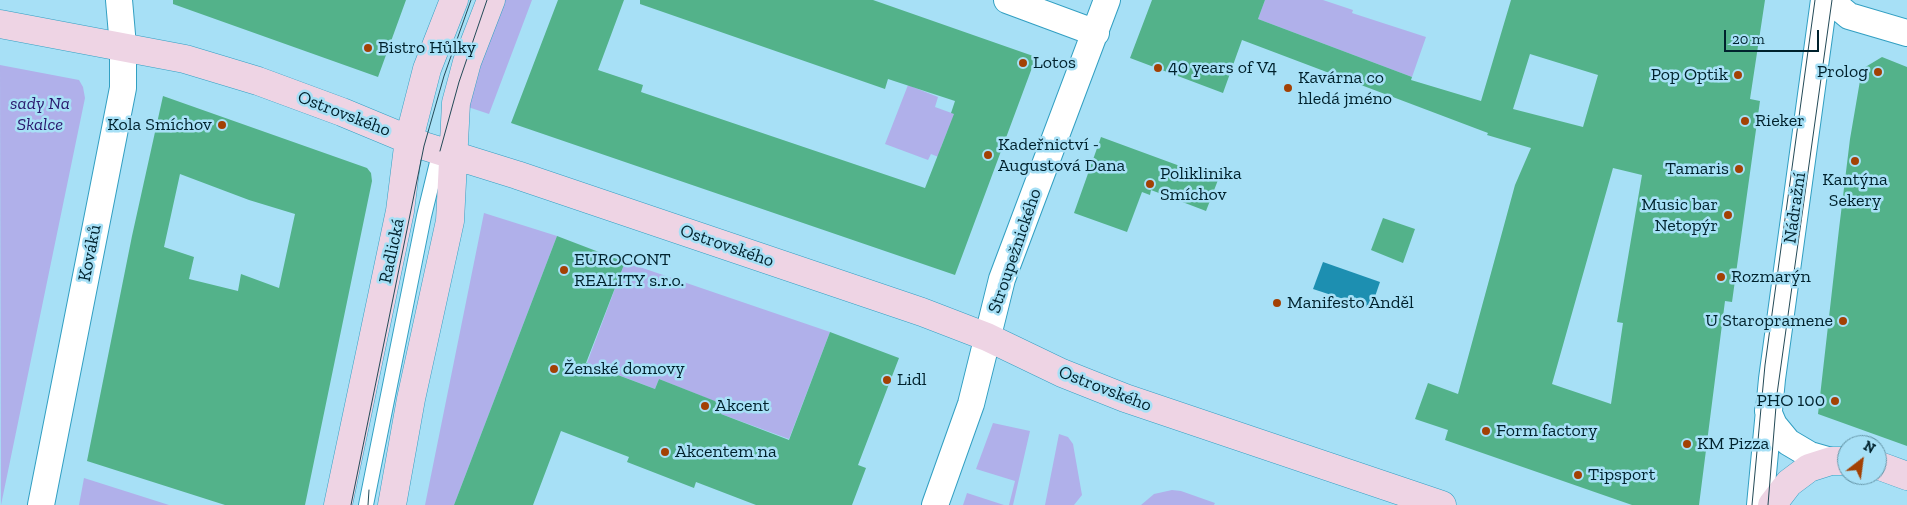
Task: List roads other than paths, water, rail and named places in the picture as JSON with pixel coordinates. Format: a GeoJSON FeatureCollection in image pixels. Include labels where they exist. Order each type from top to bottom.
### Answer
{"type":"FeatureCollection","features":[{"type":"Feature","properties":{"kind":"main road","name":"Radlická"},"geometry":{"type":"LineString","coordinates":[[338,505],[400,211],[410,139],[427,69],[454,0]]}},
{"type":"Feature","properties":{"kind":"main road"},"geometry":{"type":"LineString","coordinates":[[392,505],[412,399],[450,221],[447,153],[456,103],[467,62],[491,0]]}},
{"type":"Feature","properties":{"kind":"main road","name":"Ostrovského"},"geometry":{"type":"LineString","coordinates":[[0,24],[185,59],[258,81],[447,153],[518,175],[922,312],[987,338],[1062,373],[1125,398],[1442,505]]}},
{"type":"Feature","properties":{"kind":"main road"},"geometry":{"type":"LineString","coordinates":[[1772,505],[1783,490],[1802,472],[1818,464],[1837,461]]}},
{"type":"Feature","properties":{"kind":"main road"},"geometry":{"type":"LineString","coordinates":[[1887,469],[1907,476]]}},
{"type":"Feature","properties":{"kind":"street","name":"Kováků"},"geometry":{"type":"LineString","coordinates":[[41,505],[123,88],[123,46],[119,0]]}},
{"type":"Feature","properties":{"kind":"street"},"geometry":{"type":"LineString","coordinates":[[1007,0],[1096,32]]}},
{"type":"Feature","properties":{"kind":"street","name":"Stroupežnického"},"geometry":{"type":"LineString","coordinates":[[935,505],[971,404],[1004,272],[1107,0]]}},
{"type":"Feature","properties":{"kind":"street","name":"Nádražní"},"geometry":{"type":"LineString","coordinates":[[1760,505],[1768,411],[1824,0]]}},
{"type":"Feature","properties":{"kind":"street"},"geometry":{"type":"LineString","coordinates":[[1830,0],[1849,16],[1907,33]]}},
{"type":"Feature","properties":{"kind":"street"},"geometry":{"type":"LineString","coordinates":[[1768,411],[1774,425],[1788,442],[1810,455],[1837,461]]}},
{"type":"Feature","properties":{"kind":"lane"},"geometry":{"type":"LineString","coordinates":[[366,505],[424,216],[447,153]]}},
{"type":"Feature","properties":{"kind":"tram line"},"geometry":{"type":"LineString","coordinates":[[351,505],[424,146],[444,76],[471,0]]}},
{"type":"Feature","properties":{"kind":"tram line"},"geometry":{"type":"LineString","coordinates":[[440,151],[459,82],[487,0]]}},
{"type":"Feature","properties":{"kind":"tram line"},"geometry":{"type":"LineString","coordinates":[[1752,505],[1765,365],[1815,0]]}},
{"type":"Feature","properties":{"kind":"tram line"},"geometry":{"type":"LineString","coordinates":[[1768,505],[1777,394],[1832,0]]}},
{"type":"Feature","properties":{"kind":"tram line"},"geometry":{"type":"LineString","coordinates":[[368,505],[369,490]]}},
{"type":"Feature","properties":{"kind":"place","name":"Bistro Hůlky"},"geometry":{"type":"Point","coordinates":[368,48]}},
{"type":"Feature","properties":{"kind":"place","name":"Lotos"},"geometry":{"type":"Point","coordinates":[1023,63]}},
{"type":"Feature","properties":{"kind":"place","name":"40 years of V4"},"geometry":{"type":"Point","coordinates":[1158,68]}},
{"type":"Feature","properties":{"kind":"place","name":"Prolog"},"geometry":{"type":"Point","coordinates":[1878,72]}},
{"type":"Feature","properties":{"kind":"place","name":"Pop Optik"},"geometry":{"type":"Point","coordinates":[1738,75]}},
{"type":"Feature","properties":{"kind":"place","name":"Kavárna co hledá jméno"},"geometry":{"type":"Point","coordinates":[1288,88]}},
{"type":"Feature","properties":{"kind":"place","name":"Rieker"},"geometry":{"type":"Point","coordinates":[1745,121]}},
{"type":"Feature","properties":{"kind":"place","name":"Kola Smíchov"},"geometry":{"type":"Point","coordinates":[222,125]}},
{"type":"Feature","properties":{"kind":"place","name":"Kadeřnictví - Augustová Dana"},"geometry":{"type":"Point","coordinates":[988,155]}},
{"type":"Feature","properties":{"kind":"place","name":"Kantýna Sekery"},"geometry":{"type":"Point","coordinates":[1855,161]}},
{"type":"Feature","properties":{"kind":"place","name":"Tamaris"},"geometry":{"type":"Point","coordinates":[1739,169]}},
{"type":"Feature","properties":{"kind":"place","name":"Poliklinika Smíchov"},"geometry":{"type":"Point","coordinates":[1150,184]}},
{"type":"Feature","properties":{"kind":"place","name":"Music bar Netopýr"},"geometry":{"type":"Point","coordinates":[1728,215]}},
{"type":"Feature","properties":{"kind":"place","name":"EUROCONT REALITY s.r.o."},"geometry":{"type":"Point","coordinates":[564,270]}},
{"type":"Feature","properties":{"kind":"place","name":"Rozmarýn"},"geometry":{"type":"Point","coordinates":[1721,277]}},
{"type":"Feature","properties":{"kind":"place","name":"Manifesto Anděl"},"geometry":{"type":"Point","coordinates":[1277,303]}},
{"type":"Feature","properties":{"kind":"place","name":"U Staropramene"},"geometry":{"type":"Point","coordinates":[1843,321]}},
{"type":"Feature","properties":{"kind":"place","name":"Ženské domovy"},"geometry":{"type":"Point","coordinates":[554,369]}},
{"type":"Feature","properties":{"kind":"place","name":"Lidl"},"geometry":{"type":"Point","coordinates":[887,380]}},
{"type":"Feature","properties":{"kind":"place","name":"PHO 100"},"geometry":{"type":"Point","coordinates":[1835,401]}},
{"type":"Feature","properties":{"kind":"place","name":"Akcent"},"geometry":{"type":"Point","coordinates":[705,406]}},
{"type":"Feature","properties":{"kind":"place","name":"Form factory"},"geometry":{"type":"Point","coordinates":[1486,431]}},
{"type":"Feature","properties":{"kind":"place","name":"KM Pizza"},"geometry":{"type":"Point","coordinates":[1687,444]}},
{"type":"Feature","properties":{"kind":"place","name":"Akcentem na"},"geometry":{"type":"Point","coordinates":[665,452]}},
{"type":"Feature","properties":{"kind":"place","name":"Tipsport"},"geometry":{"type":"Point","coordinates":[1578,475]}},
{"type":"Feature","properties":{"kind":"park label","name":"sady Na Skalce"},"geometry":{"type":"Point","coordinates":[40,114]}}]}
